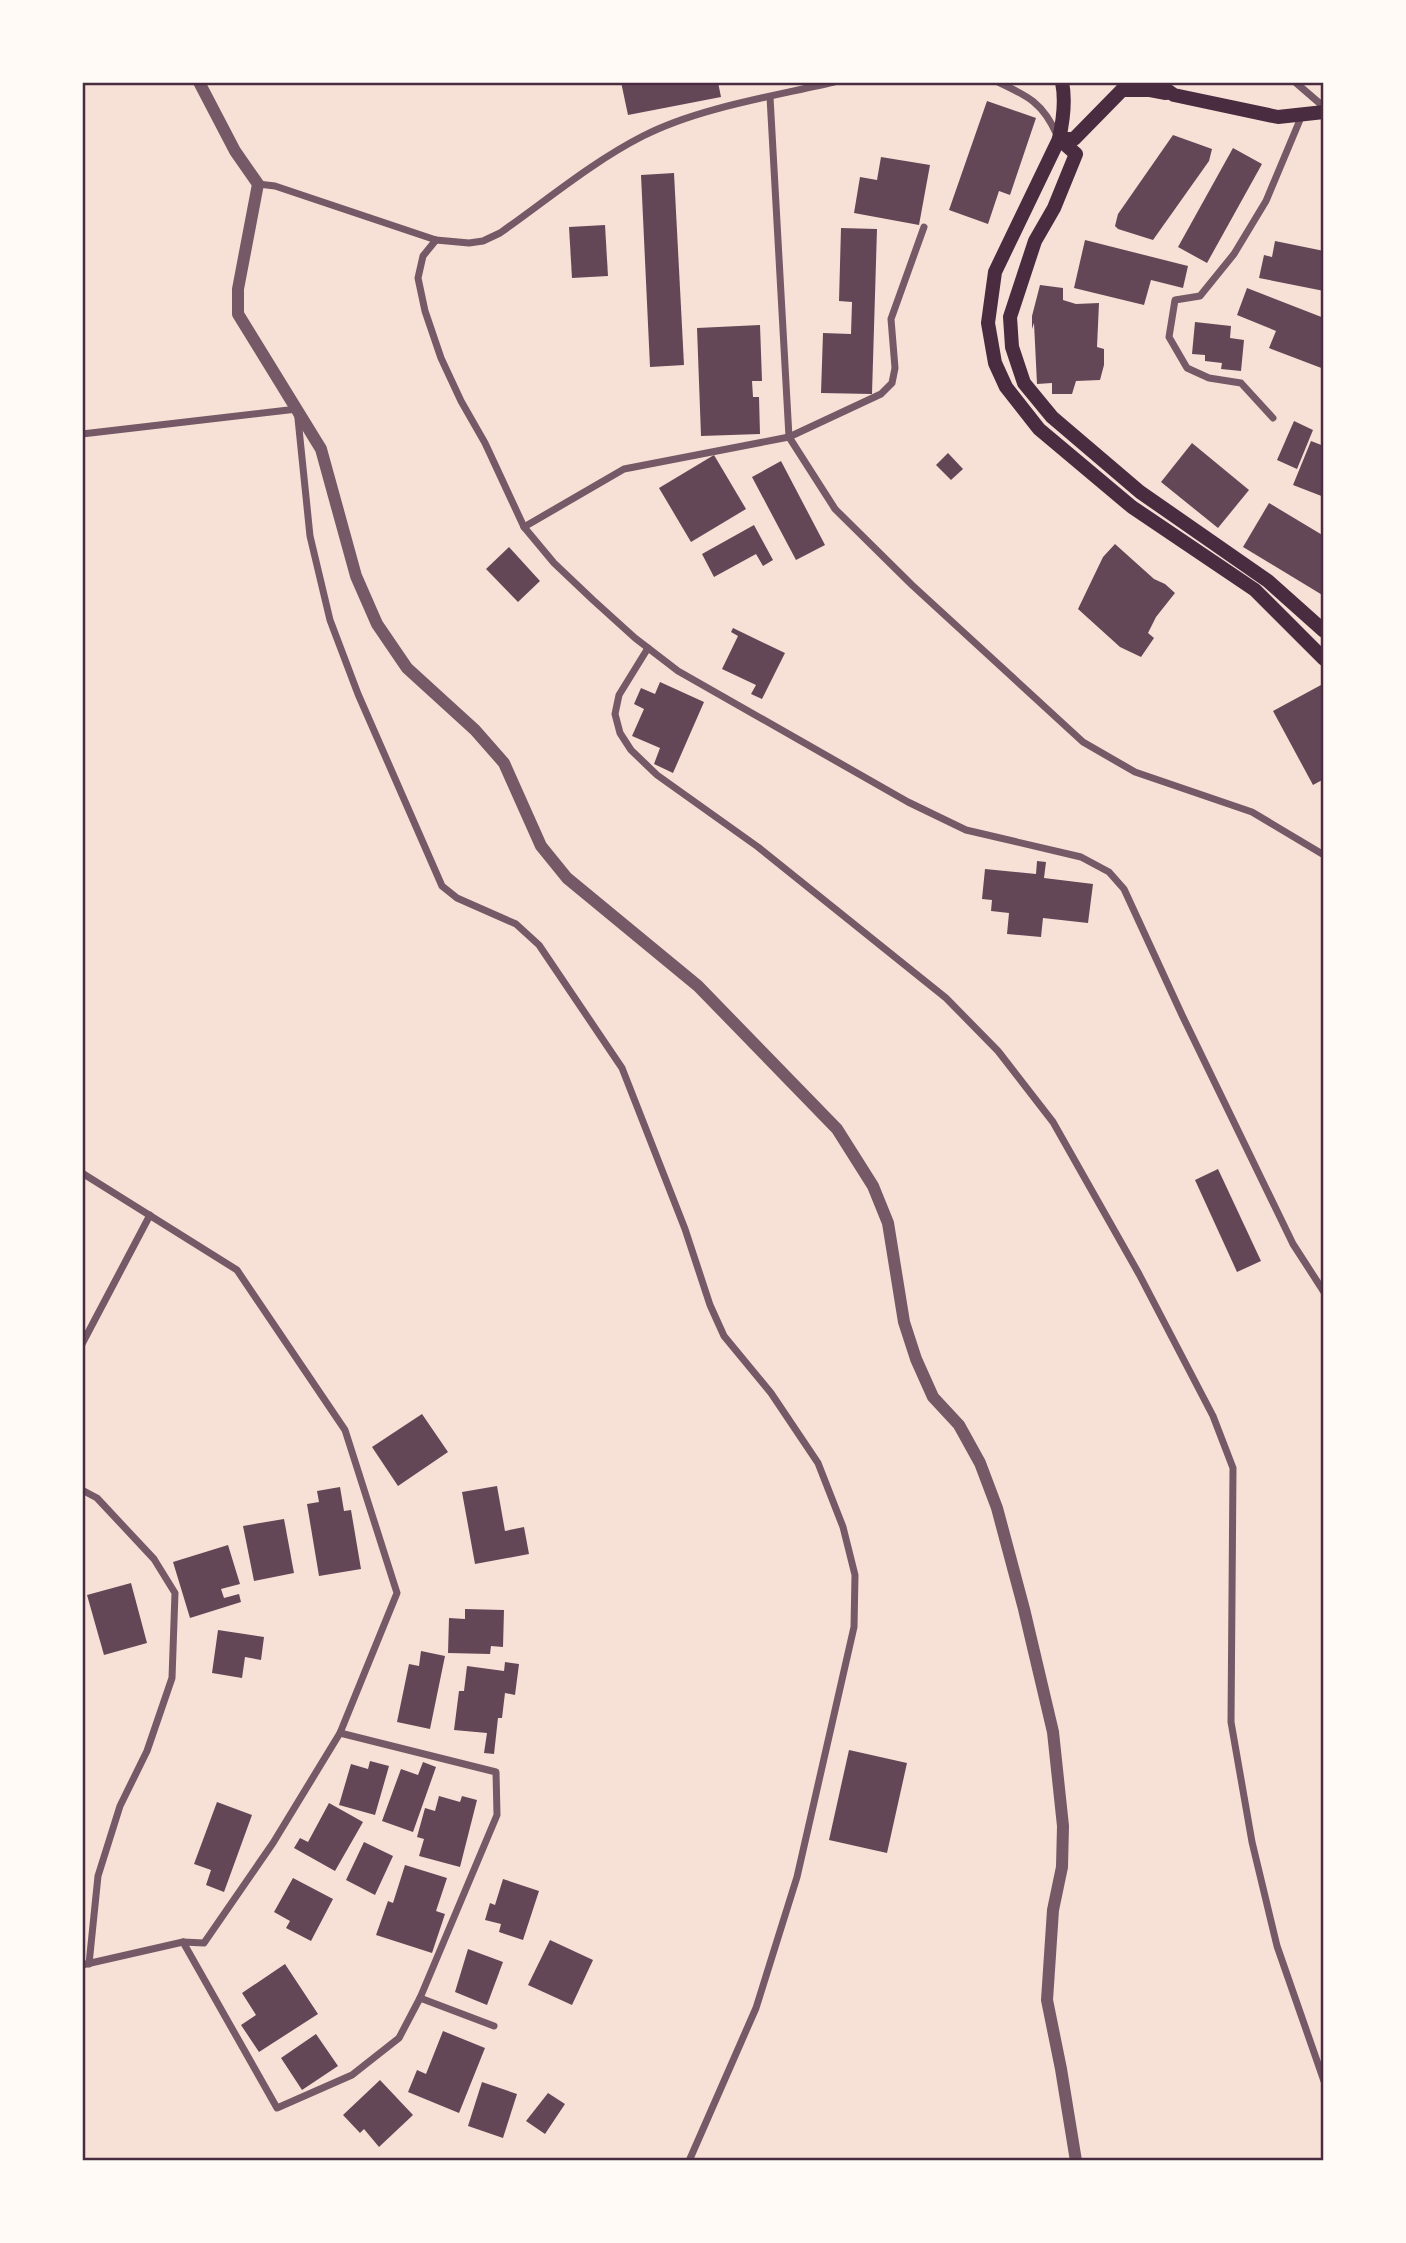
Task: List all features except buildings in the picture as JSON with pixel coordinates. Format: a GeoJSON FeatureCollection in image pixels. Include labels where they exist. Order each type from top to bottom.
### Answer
{"type":"FeatureCollection","features":[{"type":"Feature","properties":{"kind":"main road"},"geometry":{"type":"LineString","coordinates":[[1062,82],[1063,122],[1059,139],[995,272],[988,323],[995,363],[1006,387],[1039,429],[1132,508],[1255,590],[1324,659]]}},
{"type":"Feature","properties":{"kind":"main road"},"geometry":{"type":"LineString","coordinates":[[1155,82],[1174,95]]}},
{"type":"Feature","properties":{"kind":"main road"},"geometry":{"type":"LineString","coordinates":[[1059,139],[1073,139],[1122,90],[1150,90],[1278,117],[1324,109]]}},
{"type":"Feature","properties":{"kind":"main road"},"geometry":{"type":"LineString","coordinates":[[1059,139],[1076,154],[1054,208],[1035,241],[1010,317],[1012,347],[1024,383],[1052,417],[1140,492],[1268,581],[1324,631]]}},
{"type":"Feature","properties":{"kind":"main road"},"geometry":{"type":"LineString","coordinates":[[1132,508],[1140,492]]}},
{"type":"Feature","properties":{"kind":"street"},"geometry":{"type":"LineString","coordinates":[[199,82],[235,151],[258,184],[239,289],[238,314],[321,449],[356,576],[377,624],[407,668],[475,730],[504,763],[541,846],[566,878],[698,986],[837,1129],[873,1186],[888,1223],[904,1322],[916,1359],[933,1397],[958,1425],[980,1463],[997,1508],[1053,1732],[1063,1826],[1062,1867],[1053,1910],[1047,2000],[1076,2161]]}},
{"type":"Feature","properties":{"kind":"street"},"geometry":{"type":"LineString","coordinates":[[258,184],[275,186],[436,240],[468,243],[483,241],[500,233],[603,159],[645,135],[693,116],[834,82]]}},
{"type":"Feature","properties":{"kind":"street"},"geometry":{"type":"LineString","coordinates":[[998,82],[1029,97],[1049,116],[1059,139]]}},
{"type":"Feature","properties":{"kind":"street"},"geometry":{"type":"LineString","coordinates":[[1295,82],[1324,109]]}},
{"type":"Feature","properties":{"kind":"street"},"geometry":{"type":"LineString","coordinates":[[770,97],[789,437],[835,509],[912,585],[1083,742],[1135,772],[1252,812],[1324,855]]}},
{"type":"Feature","properties":{"kind":"street"},"geometry":{"type":"LineString","coordinates":[[1273,418],[1241,383],[1209,378],[1187,368],[1169,337],[1175,300],[1200,296],[1234,254],[1266,201],[1303,114]]}},
{"type":"Feature","properties":{"kind":"street"},"geometry":{"type":"LineString","coordinates":[[524,527],[624,468],[789,437],[881,394],[892,383],[895,368],[891,319],[924,227]]}},
{"type":"Feature","properties":{"kind":"street"},"geometry":{"type":"LineString","coordinates":[[436,240],[423,256],[418,278],[425,311],[441,358],[524,527],[554,563],[648,648],[678,671],[919,807],[966,830],[1081,857],[1108,872],[1124,889],[1181,1015],[1293,1244],[1324,1292]]}},
{"type":"Feature","properties":{"kind":"street"},"geometry":{"type":"LineString","coordinates":[[82,434],[297,410]]}},
{"type":"Feature","properties":{"kind":"street"},"geometry":{"type":"LineString","coordinates":[[297,410],[310,536],[330,620],[358,694],[442,886],[457,898],[516,924],[539,944],[622,1068],[724,1336],[771,1393],[818,1463],[843,1527],[855,1575],[854,1627],[797,1877],[756,2008],[690,2161]]}},
{"type":"Feature","properties":{"kind":"street"},"geometry":{"type":"LineString","coordinates":[[648,648],[619,695],[615,714],[620,733],[631,750],[657,775],[758,847],[946,998],[998,1051],[1053,1122],[1139,1274],[1213,1416],[1233,1468],[1231,1722],[1252,1842],[1277,1945],[1324,2081]]}},
{"type":"Feature","properties":{"kind":"street"},"geometry":{"type":"LineString","coordinates":[[82,1173],[237,1270],[345,1430],[397,1593],[341,1733],[273,1843],[204,1943],[183,1942],[86,1965],[98,1876],[120,1806],[147,1751],[172,1678],[175,1593],[154,1559],[97,1498],[82,1490]]}},
{"type":"Feature","properties":{"kind":"street"},"geometry":{"type":"LineString","coordinates":[[82,1344],[150,1215]]}},
{"type":"Feature","properties":{"kind":"street"},"geometry":{"type":"LineString","coordinates":[[183,1942],[277,2108],[352,2075],[399,2038],[420,1998],[497,1815],[496,1772],[341,1733]]}},
{"type":"Feature","properties":{"kind":"street"},"geometry":{"type":"LineString","coordinates":[[420,1998],[494,2026]]}}]}
